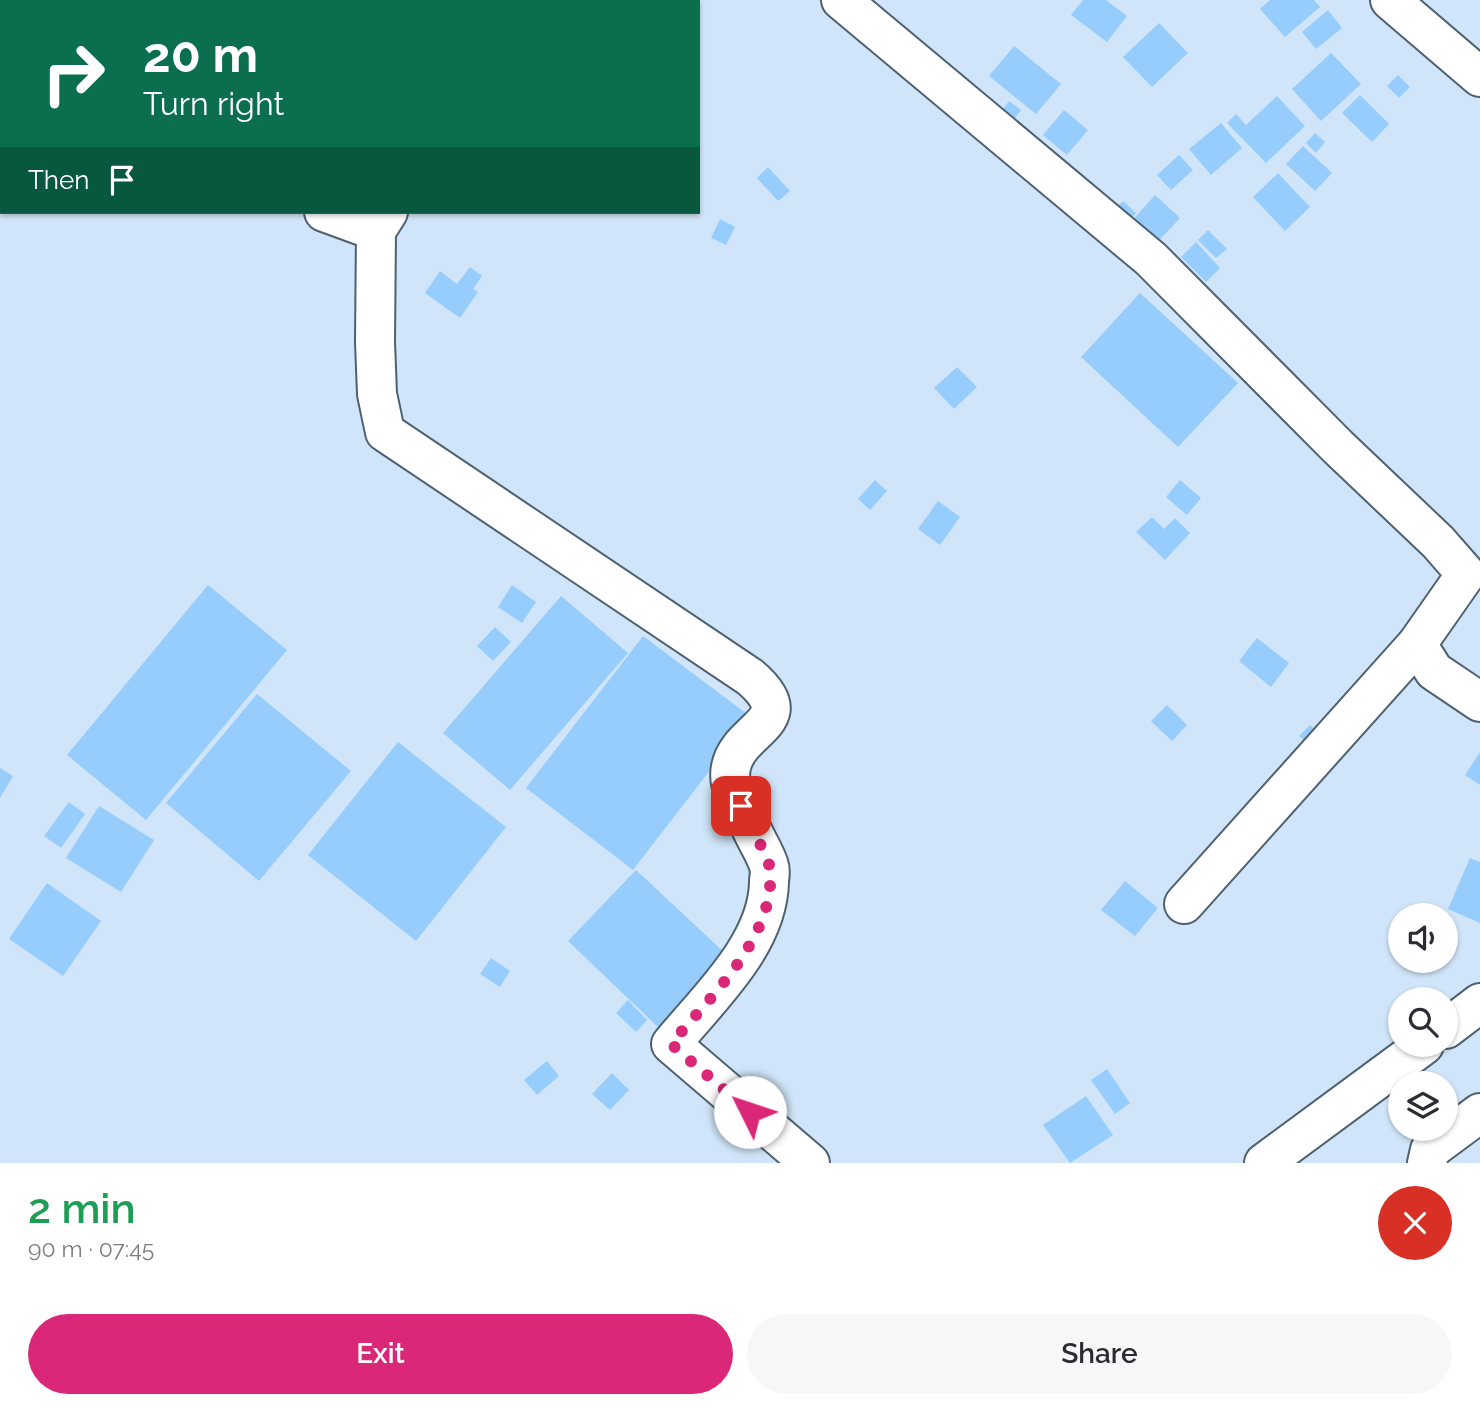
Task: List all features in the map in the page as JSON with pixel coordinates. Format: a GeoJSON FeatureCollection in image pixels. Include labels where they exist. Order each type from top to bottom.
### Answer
{"type":"FeatureCollection","features":[{"type":"Feature","properties":{"kind":"street"},"geometry":{"type":"LineString","coordinates":[[841,0],[1151,259],[1338,447],[1438,542],[1466,573],[1417,644],[1184,904]]}},
{"type":"Feature","properties":{"kind":"street"},"geometry":{"type":"LineString","coordinates":[[1390,0],[1480,77]]}},
{"type":"Feature","properties":{"kind":"street"},"geometry":{"type":"LineString","coordinates":[[337,214],[382,221],[375,355],[377,394],[385,432],[750,677],[764,688],[771,701],[771,712],[739,749],[731,766],[730,784],[770,867],[769,895],[762,925],[738,963],[671,1044],[810,1163]]}},
{"type":"Feature","properties":{"kind":"street"},"geometry":{"type":"LineString","coordinates":[[1417,644],[1434,671],[1480,702]]}},
{"type":"Feature","properties":{"kind":"street"},"geometry":{"type":"LineString","coordinates":[[1458,1020],[1480,1003]]}},
{"type":"Feature","properties":{"kind":"street"},"geometry":{"type":"LineString","coordinates":[[1264,1163],[1408,1057]]}},
{"type":"Feature","properties":{"kind":"street"},"geometry":{"type":"LineString","coordinates":[[1427,1163],[1430,1150],[1480,1113]]}},
{"type":"Feature","properties":{"kind":"building"},"geometry":{"type":"Polygon","coordinates":[[[1083,0],[1106,0],[1127,16],[1107,42],[1071,15],[1083,0]]]}},
{"type":"Feature","properties":{"kind":"building"},"geometry":{"type":"Polygon","coordinates":[[[1270,0],[1314,0],[1320,7],[1285,37],[1260,9],[1270,0]]]}},
{"type":"Feature","properties":{"kind":"building"},"geometry":{"type":"Polygon","coordinates":[[[1328,10],[1342,28],[1316,49],[1302,32],[1328,10]]]}},
{"type":"Feature","properties":{"kind":"building"},"geometry":{"type":"Polygon","coordinates":[[[1159,23],[1188,53],[1152,87],[1123,57],[1159,23]]]}},
{"type":"Feature","properties":{"kind":"building"},"geometry":{"type":"Polygon","coordinates":[[[1014,46],[1061,84],[1036,114],[989,76],[1014,46]]]}},
{"type":"Feature","properties":{"kind":"building"},"geometry":{"type":"Polygon","coordinates":[[[1331,53],[1361,84],[1321,121],[1292,89],[1331,53]]]}},
{"type":"Feature","properties":{"kind":"building"},"geometry":{"type":"Polygon","coordinates":[[[1398,75],[1410,87],[1399,98],[1387,86],[1398,75]]]}},
{"type":"Feature","properties":{"kind":"building"},"geometry":{"type":"Polygon","coordinates":[[[1360,95],[1389,124],[1372,142],[1342,113],[1360,95]]]}},
{"type":"Feature","properties":{"kind":"building"},"geometry":{"type":"Polygon","coordinates":[[[1277,96],[1305,126],[1266,163],[1227,123],[1236,114],[1246,125],[1277,96]]]}},
{"type":"Feature","properties":{"kind":"building"},"geometry":{"type":"Polygon","coordinates":[[[1009,101],[1021,110],[1011,123],[999,115],[1009,101]]]}},
{"type":"Feature","properties":{"kind":"building"},"geometry":{"type":"Polygon","coordinates":[[[1064,110],[1088,130],[1067,155],[1043,135],[1064,110]]]}},
{"type":"Feature","properties":{"kind":"building"},"geometry":{"type":"Polygon","coordinates":[[[1221,123],[1242,148],[1211,175],[1189,149],[1221,123]]]}},
{"type":"Feature","properties":{"kind":"building"},"geometry":{"type":"Polygon","coordinates":[[[1315,133],[1325,142],[1316,153],[1306,143],[1315,133]]]}},
{"type":"Feature","properties":{"kind":"building"},"geometry":{"type":"Polygon","coordinates":[[[1303,146],[1332,173],[1315,191],[1286,164],[1303,146]]]}},
{"type":"Feature","properties":{"kind":"building"},"geometry":{"type":"Polygon","coordinates":[[[1179,155],[1193,170],[1171,190],[1157,175],[1179,155]]]}},
{"type":"Feature","properties":{"kind":"building"},"geometry":{"type":"Polygon","coordinates":[[[768,167],[790,191],[778,201],[757,178],[768,167]]]}},
{"type":"Feature","properties":{"kind":"building"},"geometry":{"type":"Polygon","coordinates":[[[1278,173],[1310,207],[1285,231],[1253,197],[1278,173]]]}},
{"type":"Feature","properties":{"kind":"building"},"geometry":{"type":"Polygon","coordinates":[[[1155,195],[1180,218],[1154,246],[1129,224],[1155,195]]]}},
{"type":"Feature","properties":{"kind":"building"},"geometry":{"type":"Polygon","coordinates":[[[1123,201],[1136,213],[1127,222],[1114,210],[1123,201]]]}},
{"type":"Feature","properties":{"kind":"building"},"geometry":{"type":"Polygon","coordinates":[[[720,219],[735,227],[726,245],[711,238],[720,219]]]}},
{"type":"Feature","properties":{"kind":"building"},"geometry":{"type":"Polygon","coordinates":[[[1208,230],[1227,249],[1216,258],[1198,240],[1208,230]]]}},
{"type":"Feature","properties":{"kind":"building"},"geometry":{"type":"Polygon","coordinates":[[[1196,242],[1220,268],[1206,282],[1181,257],[1196,242]]]}},
{"type":"Feature","properties":{"kind":"building"},"geometry":{"type":"Polygon","coordinates":[[[470,267],[482,276],[473,289],[478,292],[460,318],[425,293],[440,271],[457,284],[470,267]]]}},
{"type":"Feature","properties":{"kind":"building"},"geometry":{"type":"Polygon","coordinates":[[[1140,293],[1238,383],[1178,447],[1081,357],[1140,293]]]}},
{"type":"Feature","properties":{"kind":"building"},"geometry":{"type":"Polygon","coordinates":[[[957,367],[977,387],[954,409],[934,388],[957,367]]]}},
{"type":"Feature","properties":{"kind":"building"},"geometry":{"type":"Polygon","coordinates":[[[875,480],[887,491],[870,510],[858,499],[875,480]]]}},
{"type":"Feature","properties":{"kind":"building"},"geometry":{"type":"Polygon","coordinates":[[[1180,480],[1201,498],[1187,515],[1166,497],[1180,480]]]}},
{"type":"Feature","properties":{"kind":"building"},"geometry":{"type":"Polygon","coordinates":[[[938,501],[960,517],[940,545],[918,529],[938,501]]]}},
{"type":"Feature","properties":{"kind":"building"},"geometry":{"type":"Polygon","coordinates":[[[1152,517],[1164,529],[1175,518],[1190,533],[1165,560],[1136,532],[1152,517]]]}},
{"type":"Feature","properties":{"kind":"building"},"geometry":{"type":"Polygon","coordinates":[[[208,585],[287,650],[146,820],[67,755],[208,585]]]}},
{"type":"Feature","properties":{"kind":"building"},"geometry":{"type":"Polygon","coordinates":[[[512,585],[536,602],[522,623],[498,607],[512,585]]]}},
{"type":"Feature","properties":{"kind":"building"},"geometry":{"type":"Polygon","coordinates":[[[561,596],[628,653],[510,790],[443,733],[561,596]]]}},
{"type":"Feature","properties":{"kind":"building"},"geometry":{"type":"Polygon","coordinates":[[[495,627],[511,642],[493,661],[477,646],[495,627]]]}},
{"type":"Feature","properties":{"kind":"building"},"geometry":{"type":"Polygon","coordinates":[[[643,636],[751,717],[633,870],[526,788],[643,636]]]}},
{"type":"Feature","properties":{"kind":"building"},"geometry":{"type":"Polygon","coordinates":[[[1257,638],[1289,663],[1271,687],[1239,661],[1257,638]]]}},
{"type":"Feature","properties":{"kind":"building"},"geometry":{"type":"Polygon","coordinates":[[[257,694],[351,771],[259,881],[166,803],[257,694]]]}},
{"type":"Feature","properties":{"kind":"building"},"geometry":{"type":"Polygon","coordinates":[[[1167,705],[1187,725],[1172,741],[1151,721],[1167,705]]]}},
{"type":"Feature","properties":{"kind":"building"},"geometry":{"type":"Polygon","coordinates":[[[1310,725],[1321,735],[1310,746],[1299,736],[1310,725]]]}},
{"type":"Feature","properties":{"kind":"building"},"geometry":{"type":"Polygon","coordinates":[[[398,742],[506,827],[416,941],[308,855],[398,742]]]}},
{"type":"Feature","properties":{"kind":"building"},"geometry":{"type":"Polygon","coordinates":[[[1480,752],[1480,785],[1465,775],[1480,752]]]}},
{"type":"Feature","properties":{"kind":"building"},"geometry":{"type":"Polygon","coordinates":[[[0,768],[13,776],[0,798],[0,768]]]}},
{"type":"Feature","properties":{"kind":"building"},"geometry":{"type":"Polygon","coordinates":[[[69,802],[85,814],[61,848],[44,836],[69,802]]]}},
{"type":"Feature","properties":{"kind":"building"},"geometry":{"type":"Polygon","coordinates":[[[99,806],[154,840],[121,892],[66,858],[99,806]]]}},
{"type":"Feature","properties":{"kind":"building"},"geometry":{"type":"Polygon","coordinates":[[[1470,858],[1480,862],[1480,923],[1458,913],[1458,903],[1451,903],[1470,858]]]}},
{"type":"Feature","properties":{"kind":"building"},"geometry":{"type":"Polygon","coordinates":[[[636,870],[727,955],[658,1027],[568,941],[636,870]]]}},
{"type":"Feature","properties":{"kind":"building"},"geometry":{"type":"Polygon","coordinates":[[[1125,881],[1158,908],[1135,936],[1101,910],[1125,881]]]}},
{"type":"Feature","properties":{"kind":"building"},"geometry":{"type":"Polygon","coordinates":[[[47,883],[101,921],[63,976],[9,939],[47,883]]]}},
{"type":"Feature","properties":{"kind":"building"},"geometry":{"type":"Polygon","coordinates":[[[491,958],[510,971],[500,987],[480,974],[491,958]]]}},
{"type":"Feature","properties":{"kind":"building"},"geometry":{"type":"Polygon","coordinates":[[[628,1000],[647,1020],[636,1032],[616,1013],[628,1000]]]}},
{"type":"Feature","properties":{"kind":"building"},"geometry":{"type":"Polygon","coordinates":[[[547,1061],[559,1076],[537,1095],[524,1080],[547,1061]]]}},
{"type":"Feature","properties":{"kind":"building"},"geometry":{"type":"Polygon","coordinates":[[[1107,1069],[1130,1103],[1115,1114],[1091,1080],[1107,1069]]]}},
{"type":"Feature","properties":{"kind":"building"},"geometry":{"type":"Polygon","coordinates":[[[612,1073],[629,1090],[610,1110],[592,1094],[612,1073]]]}},
{"type":"Feature","properties":{"kind":"building"},"geometry":{"type":"Polygon","coordinates":[[[1086,1096],[1113,1135],[1070,1163],[1043,1125],[1086,1096]]]}},
{"type":"Feature","properties":{"kind":"route"},"geometry":{"type":"LineString","coordinates":[[741,806],[770,867],[769,895],[762,925],[738,963],[671,1044],[750,1112]]}}]}
